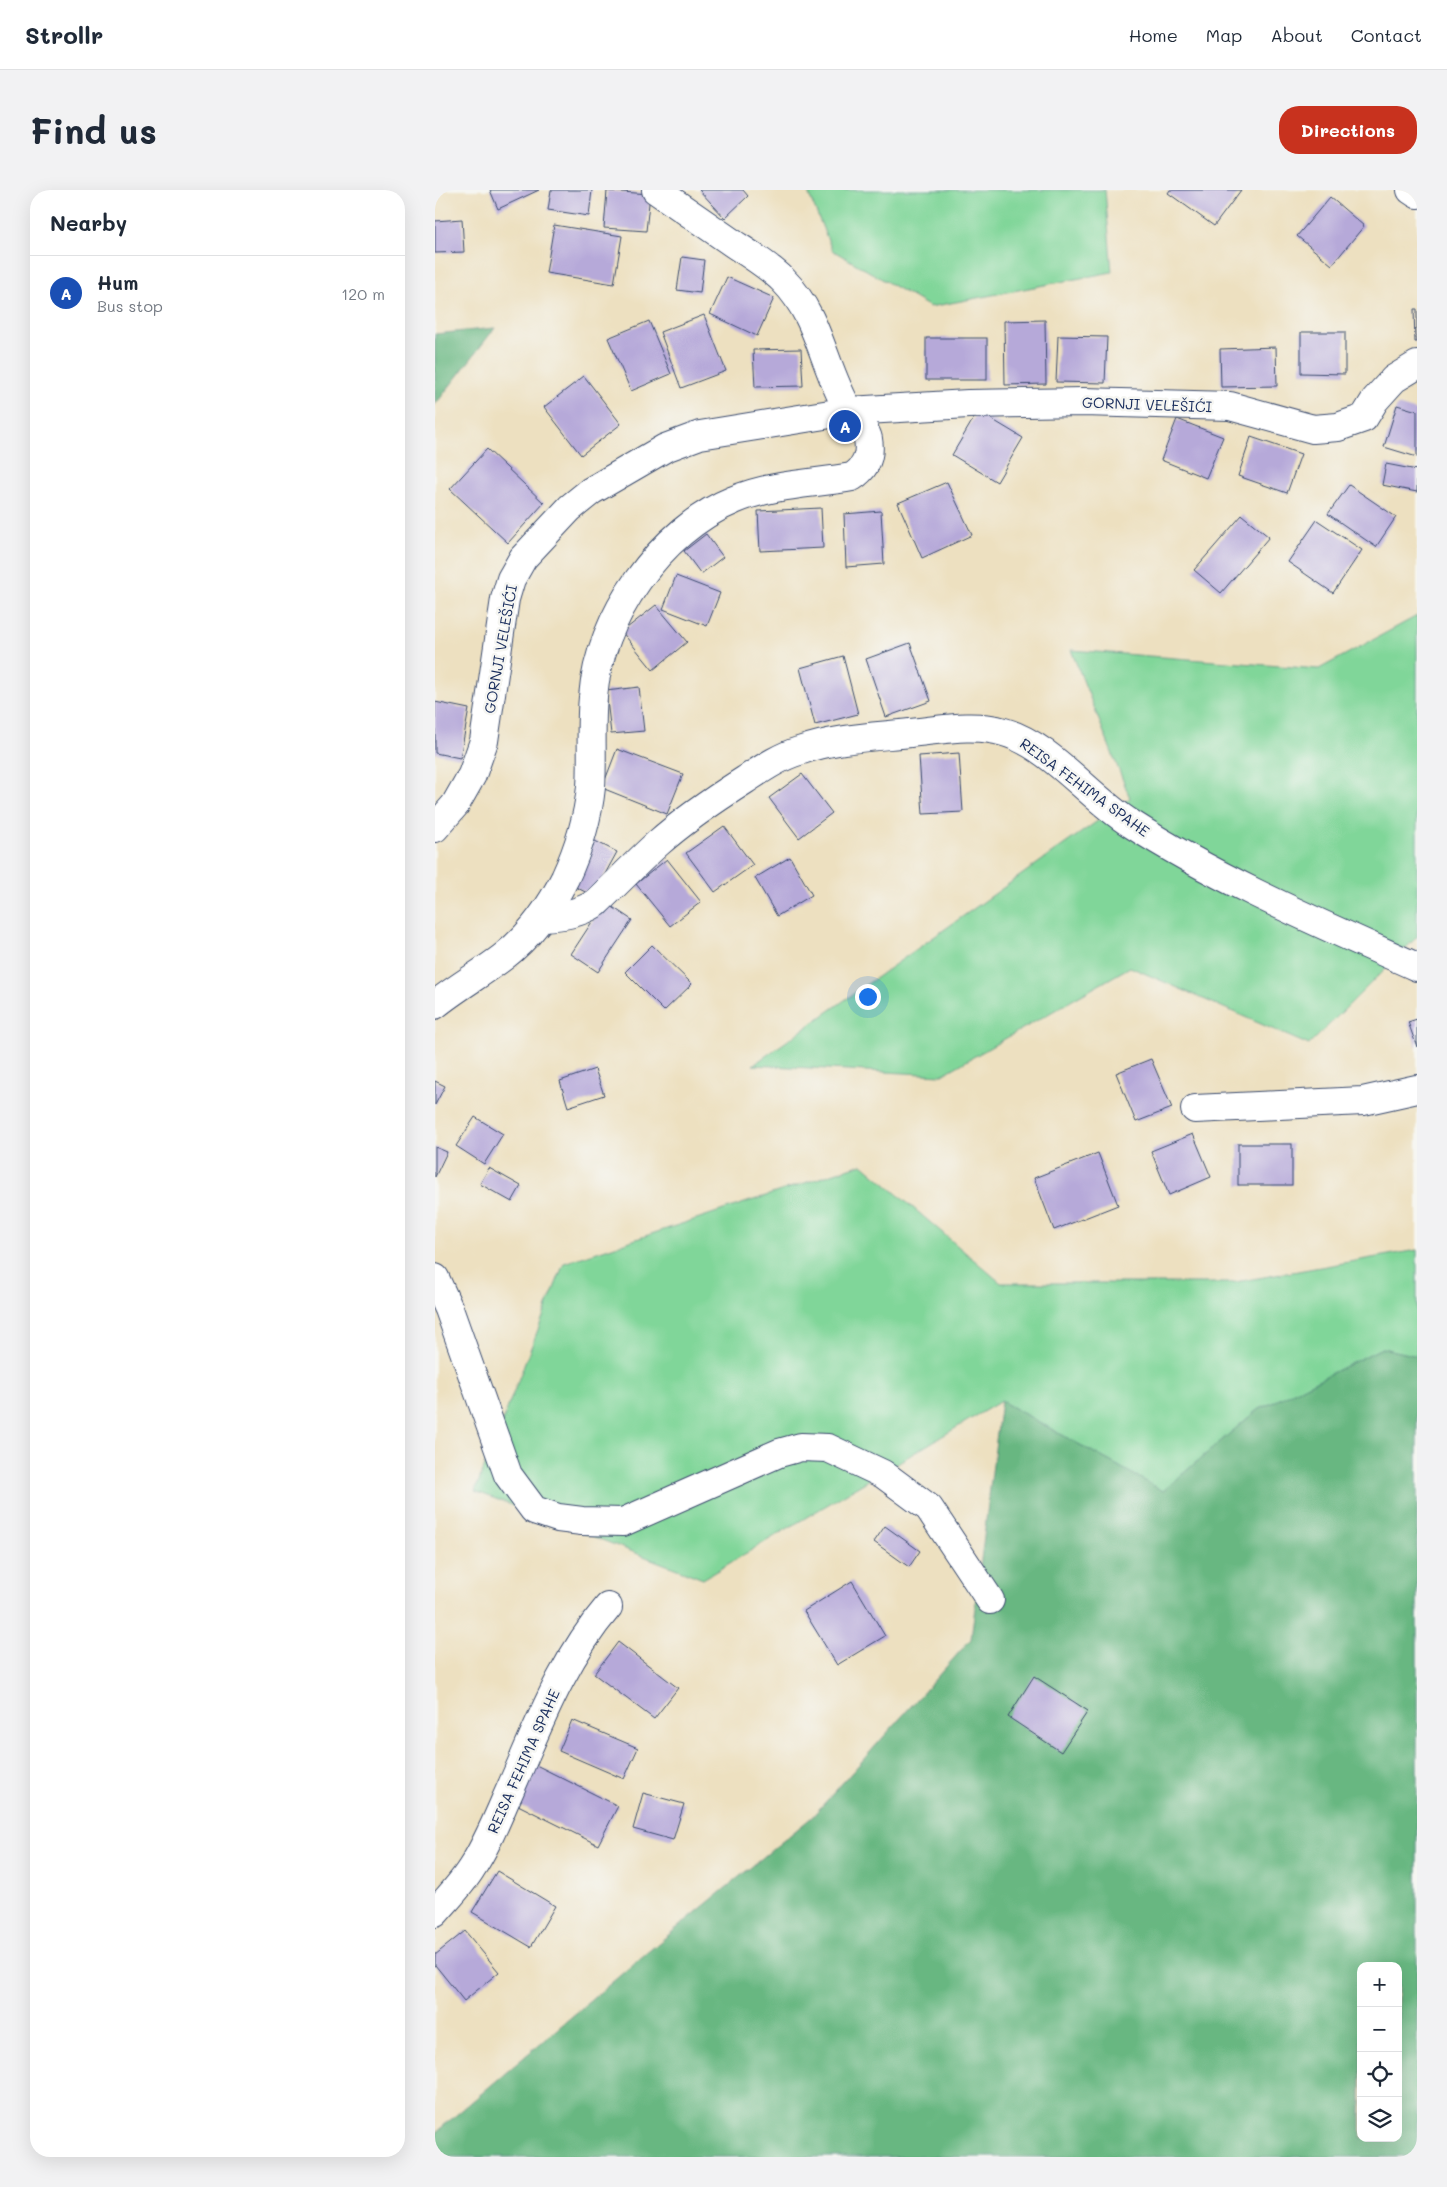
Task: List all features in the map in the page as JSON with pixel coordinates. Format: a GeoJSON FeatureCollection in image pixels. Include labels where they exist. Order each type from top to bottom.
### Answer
{"type":"FeatureCollection","features":[{"type":"Feature","properties":{"kind":"street"},"geometry":{"type":"LineString","coordinates":[[435,1005],[503,958],[522,940],[542,917],[565,877],[582,832],[591,788],[593,695],[601,653],[616,615],[643,573],[679,535],[707,515],[733,500],[764,490],[852,477],[863,470],[868,458],[868,437],[849,411],[829,368],[811,318],[783,280],[758,260],[656,190]]}},
{"type":"Feature","properties":{"kind":"street"},"geometry":{"type":"LineString","coordinates":[[1411,190],[1417,194]]}},
{"type":"Feature","properties":{"kind":"street","name":"GORNJI VELEŠIĆI"},"geometry":{"type":"LineString","coordinates":[[435,828],[455,805],[472,775],[484,741],[505,599],[509,586],[523,558],[542,536],[591,491],[665,448],[700,435],[849,411],[968,404],[1083,402],[1230,406],[1313,429],[1338,427],[1364,418],[1375,400],[1394,378],[1417,365]]}},
{"type":"Feature","properties":{"kind":"street","name":"REISA FEHIMA SPAHE"},"geometry":{"type":"LineString","coordinates":[[542,917],[583,911],[596,903],[659,843],[694,816],[775,761],[797,751],[846,739],[963,728],[985,728],[1005,732],[1023,739],[1036,747],[1105,806],[1157,839],[1270,901],[1417,968]]}},
{"type":"Feature","properties":{"kind":"street"},"geometry":{"type":"LineString","coordinates":[[1195,1109],[1363,1101],[1417,1089]]}},
{"type":"Feature","properties":{"kind":"street"},"geometry":{"type":"LineString","coordinates":[[435,1278],[449,1309],[508,1475],[534,1510],[558,1518],[623,1522],[779,1452],[801,1446],[828,1448],[883,1474],[929,1508],[990,1600]]}},
{"type":"Feature","properties":{"kind":"street","name":"REISA FEHIMA SPAHE"},"geometry":{"type":"LineString","coordinates":[[435,1913],[471,1869],[488,1839],[559,1681],[575,1650],[590,1627],[608,1607]]}},
{"type":"Feature","properties":{"kind":"green space"},"geometry":{"type":"Polygon","coordinates":[[[807,190],[1105,190],[1112,272],[930,307],[832,250],[807,190]]]}},
{"type":"Feature","properties":{"kind":"green space"},"geometry":{"type":"Polygon","coordinates":[[[495,328],[435,405],[435,334],[495,328]]]}},
{"type":"Feature","properties":{"kind":"green space"},"geometry":{"type":"Polygon","coordinates":[[[1417,616],[1417,937],[1309,1045],[1130,967],[942,1075],[753,1065],[1130,798],[1071,650],[1319,669],[1417,616]]]}},
{"type":"Feature","properties":{"kind":"green space"},"geometry":{"type":"Polygon","coordinates":[[[862,1164],[1001,1283],[1230,1283],[1417,1250],[1417,1356],[1382,1348],[1256,1411],[1163,1491],[1001,1401],[703,1579],[475,1491],[564,1263],[862,1164]]]}},
{"type":"Feature","properties":{"kind":"green space"},"geometry":{"type":"Polygon","coordinates":[[[1382,1348],[1417,1356],[1417,2157],[435,2157],[435,2133],[644,1955],[812,1817],[971,1639],[1001,1401],[1163,1491],[1256,1411],[1382,1348]]]}},
{"type":"Feature","properties":{"kind":"building"},"geometry":{"type":"Polygon","coordinates":[[[490,190],[539,190],[498,209],[490,190]]]}},
{"type":"Feature","properties":{"kind":"building"},"geometry":{"type":"Polygon","coordinates":[[[551,190],[592,190],[589,216],[548,210],[551,190]]]}},
{"type":"Feature","properties":{"kind":"building"},"geometry":{"type":"Polygon","coordinates":[[[699,190],[743,190],[748,196],[725,218],[699,190]]]}},
{"type":"Feature","properties":{"kind":"building"},"geometry":{"type":"Polygon","coordinates":[[[1170,190],[1241,190],[1214,226],[1168,193],[1170,190]]]}},
{"type":"Feature","properties":{"kind":"building"},"geometry":{"type":"Polygon","coordinates":[[[607,191],[650,194],[646,231],[604,228],[607,191]]]}},
{"type":"Feature","properties":{"kind":"building"},"geometry":{"type":"Polygon","coordinates":[[[1330,197],[1364,226],[1332,265],[1297,236],[1330,197]]]}},
{"type":"Feature","properties":{"kind":"building"},"geometry":{"type":"Polygon","coordinates":[[[462,219],[464,252],[435,253],[435,221],[462,219]]]}},
{"type":"Feature","properties":{"kind":"building"},"geometry":{"type":"Polygon","coordinates":[[[554,225],[622,236],[614,284],[546,273],[554,225]]]}},
{"type":"Feature","properties":{"kind":"building"},"geometry":{"type":"Polygon","coordinates":[[[682,257],[704,260],[700,293],[677,290],[682,257]]]}},
{"type":"Feature","properties":{"kind":"building"},"geometry":{"type":"Polygon","coordinates":[[[727,277],[774,298],[757,336],[710,314],[727,277]]]}},
{"type":"Feature","properties":{"kind":"building"},"geometry":{"type":"Polygon","coordinates":[[[1414,309],[1417,309],[1417,342],[1415,342],[1414,309]]]}},
{"type":"Feature","properties":{"kind":"building"},"geometry":{"type":"Polygon","coordinates":[[[704,315],[726,371],[681,388],[660,332],[704,315]]]}},
{"type":"Feature","properties":{"kind":"building"},"geometry":{"type":"Polygon","coordinates":[[[1045,320],[1046,384],[1005,385],[1004,321],[1045,320]]]}},
{"type":"Feature","properties":{"kind":"building"},"geometry":{"type":"Polygon","coordinates":[[[649,321],[671,374],[631,391],[608,338],[649,321]]]}},
{"type":"Feature","properties":{"kind":"building"},"geometry":{"type":"Polygon","coordinates":[[[1301,332],[1345,332],[1345,374],[1301,373],[1301,332]]]}},
{"type":"Feature","properties":{"kind":"building"},"geometry":{"type":"Polygon","coordinates":[[[1058,336],[1107,337],[1105,383],[1056,382],[1058,336]]]}},
{"type":"Feature","properties":{"kind":"building"},"geometry":{"type":"Polygon","coordinates":[[[926,338],[987,338],[987,380],[926,380],[926,338]]]}},
{"type":"Feature","properties":{"kind":"building"},"geometry":{"type":"Polygon","coordinates":[[[1276,347],[1277,386],[1221,387],[1220,349],[1276,347]]]}},
{"type":"Feature","properties":{"kind":"building"},"geometry":{"type":"Polygon","coordinates":[[[801,349],[803,386],[755,387],[753,350],[801,349]]]}},
{"type":"Feature","properties":{"kind":"building"},"geometry":{"type":"Polygon","coordinates":[[[584,376],[621,424],[581,455],[544,407],[584,376]]]}},
{"type":"Feature","properties":{"kind":"building"},"geometry":{"type":"Polygon","coordinates":[[[1397,405],[1417,411],[1417,457],[1384,447],[1397,405]]]}},
{"type":"Feature","properties":{"kind":"building"},"geometry":{"type":"Polygon","coordinates":[[[978,411],[1023,438],[997,482],[952,455],[978,411]]]}},
{"type":"Feature","properties":{"kind":"building"},"geometry":{"type":"Polygon","coordinates":[[[1177,419],[1223,437],[1206,478],[1161,460],[1177,419]]]}},
{"type":"Feature","properties":{"kind":"building"},"geometry":{"type":"Polygon","coordinates":[[[1251,437],[1301,454],[1287,493],[1238,476],[1251,437]]]}},
{"type":"Feature","properties":{"kind":"building"},"geometry":{"type":"Polygon","coordinates":[[[487,449],[544,503],[508,543],[450,489],[487,449]]]}},
{"type":"Feature","properties":{"kind":"building"},"geometry":{"type":"Polygon","coordinates":[[[1386,464],[1417,470],[1417,492],[1382,485],[1386,464]]]}},
{"type":"Feature","properties":{"kind":"building"},"geometry":{"type":"Polygon","coordinates":[[[947,482],[972,535],[922,558],[898,503],[947,482]]]}},
{"type":"Feature","properties":{"kind":"building"},"geometry":{"type":"Polygon","coordinates":[[[1349,485],[1396,517],[1376,547],[1328,514],[1349,485]]]}},
{"type":"Feature","properties":{"kind":"building"},"geometry":{"type":"Polygon","coordinates":[[[821,508],[823,548],[760,551],[758,511],[821,508]]]}},
{"type":"Feature","properties":{"kind":"building"},"geometry":{"type":"Polygon","coordinates":[[[881,511],[884,564],[846,567],[844,514],[881,511]]]}},
{"type":"Feature","properties":{"kind":"building"},"geometry":{"type":"Polygon","coordinates":[[[1242,515],[1269,537],[1221,593],[1194,570],[1242,515]]]}},
{"type":"Feature","properties":{"kind":"building"},"geometry":{"type":"Polygon","coordinates":[[[1317,520],[1362,550],[1333,593],[1288,562],[1317,520]]]}},
{"type":"Feature","properties":{"kind":"building"},"geometry":{"type":"Polygon","coordinates":[[[706,534],[723,557],[701,574],[684,551],[706,534]]]}},
{"type":"Feature","properties":{"kind":"building"},"geometry":{"type":"Polygon","coordinates":[[[676,576],[720,593],[707,626],[663,609],[676,576]]]}},
{"type":"Feature","properties":{"kind":"building"},"geometry":{"type":"Polygon","coordinates":[[[656,605],[687,642],[653,670],[622,632],[656,605]]]}},
{"type":"Feature","properties":{"kind":"building"},"geometry":{"type":"Polygon","coordinates":[[[910,643],[931,701],[886,717],[866,659],[910,643]]]}},
{"type":"Feature","properties":{"kind":"building"},"geometry":{"type":"Polygon","coordinates":[[[843,656],[858,714],[815,725],[800,668],[843,656]]]}},
{"type":"Feature","properties":{"kind":"building"},"geometry":{"type":"Polygon","coordinates":[[[639,687],[644,731],[611,734],[606,691],[639,687]]]}},
{"type":"Feature","properties":{"kind":"building"},"geometry":{"type":"Polygon","coordinates":[[[435,702],[469,709],[460,758],[435,753],[435,702]]]}},
{"type":"Feature","properties":{"kind":"building"},"geometry":{"type":"Polygon","coordinates":[[[617,749],[683,774],[667,814],[602,788],[617,749]]]}},
{"type":"Feature","properties":{"kind":"building"},"geometry":{"type":"Polygon","coordinates":[[[959,753],[963,812],[923,814],[919,756],[959,753]]]}},
{"type":"Feature","properties":{"kind":"building"},"geometry":{"type":"Polygon","coordinates":[[[802,774],[832,813],[799,838],[769,798],[802,774]]]}},
{"type":"Feature","properties":{"kind":"building"},"geometry":{"type":"Polygon","coordinates":[[[724,826],[753,865],[715,892],[686,853],[724,826]]]}},
{"type":"Feature","properties":{"kind":"building"},"geometry":{"type":"Polygon","coordinates":[[[593,840],[617,852],[593,896],[570,884],[593,840]]]}},
{"type":"Feature","properties":{"kind":"building"},"geometry":{"type":"Polygon","coordinates":[[[790,857],[812,895],[777,916],[755,878],[790,857]]]}},
{"type":"Feature","properties":{"kind":"building"},"geometry":{"type":"Polygon","coordinates":[[[667,859],[701,902],[670,926],[636,884],[667,859]]]}},
{"type":"Feature","properties":{"kind":"building"},"geometry":{"type":"Polygon","coordinates":[[[605,902],[632,920],[598,972],[571,954],[605,902]]]}},
{"type":"Feature","properties":{"kind":"building"},"geometry":{"type":"Polygon","coordinates":[[[652,945],[692,984],[664,1011],[625,972],[652,945]]]}},
{"type":"Feature","properties":{"kind":"building"},"geometry":{"type":"Polygon","coordinates":[[[1417,1019],[1417,1047],[1408,1022],[1417,1019]]]}},
{"type":"Feature","properties":{"kind":"building"},"geometry":{"type":"Polygon","coordinates":[[[1151,1059],[1172,1108],[1136,1122],[1116,1073],[1151,1059]]]}},
{"type":"Feature","properties":{"kind":"building"},"geometry":{"type":"Polygon","coordinates":[[[595,1069],[604,1095],[568,1107],[560,1081],[595,1069]]]}},
{"type":"Feature","properties":{"kind":"building"},"geometry":{"type":"Polygon","coordinates":[[[435,1081],[445,1086],[435,1105],[435,1081]]]}},
{"type":"Feature","properties":{"kind":"building"},"geometry":{"type":"Polygon","coordinates":[[[475,1117],[503,1134],[484,1164],[456,1146],[475,1117]]]}},
{"type":"Feature","properties":{"kind":"building"},"geometry":{"type":"Polygon","coordinates":[[[1193,1134],[1211,1177],[1169,1195],[1151,1151],[1193,1134]]]}},
{"type":"Feature","properties":{"kind":"building"},"geometry":{"type":"Polygon","coordinates":[[[1238,1144],[1292,1144],[1292,1185],[1238,1185],[1238,1144]]]}},
{"type":"Feature","properties":{"kind":"building"},"geometry":{"type":"Polygon","coordinates":[[[435,1147],[447,1152],[435,1177],[435,1147]]]}},
{"type":"Feature","properties":{"kind":"building"},"geometry":{"type":"Polygon","coordinates":[[[1098,1153],[1118,1205],[1054,1230],[1034,1178],[1098,1153]]]}},
{"type":"Feature","properties":{"kind":"building"},"geometry":{"type":"Polygon","coordinates":[[[489,1168],[521,1186],[512,1202],[480,1184],[489,1168]]]}},
{"type":"Feature","properties":{"kind":"building"},"geometry":{"type":"Polygon","coordinates":[[[885,1526],[920,1551],[909,1567],[874,1542],[885,1526]]]}},
{"type":"Feature","properties":{"kind":"building"},"geometry":{"type":"Polygon","coordinates":[[[852,1581],[885,1636],[837,1665],[804,1611],[852,1581]]]}},
{"type":"Feature","properties":{"kind":"building"},"geometry":{"type":"Polygon","coordinates":[[[618,1642],[678,1688],[654,1719],[594,1674],[618,1642]]]}},
{"type":"Feature","properties":{"kind":"building"},"geometry":{"type":"Polygon","coordinates":[[[1034,1676],[1088,1711],[1061,1752],[1008,1717],[1034,1676]]]}},
{"type":"Feature","properties":{"kind":"building"},"geometry":{"type":"Polygon","coordinates":[[[572,1720],[638,1748],[624,1779],[559,1751],[572,1720]]]}},
{"type":"Feature","properties":{"kind":"building"},"geometry":{"type":"Polygon","coordinates":[[[532,1763],[618,1806],[598,1845],[512,1802],[532,1763]]]}},
{"type":"Feature","properties":{"kind":"building"},"geometry":{"type":"Polygon","coordinates":[[[643,1793],[684,1804],[673,1840],[633,1829],[643,1793]]]}},
{"type":"Feature","properties":{"kind":"building"},"geometry":{"type":"Polygon","coordinates":[[[497,1871],[555,1906],[531,1947],[472,1912],[497,1871]]]}},
{"type":"Feature","properties":{"kind":"building"},"geometry":{"type":"Polygon","coordinates":[[[465,1931],[499,1972],[464,2001],[435,1965],[435,1955],[465,1931]]]}},
{"type":"Feature","properties":{"kind":"place","name":"Hum"},"geometry":{"type":"Point","coordinates":[845,426]}}]}
